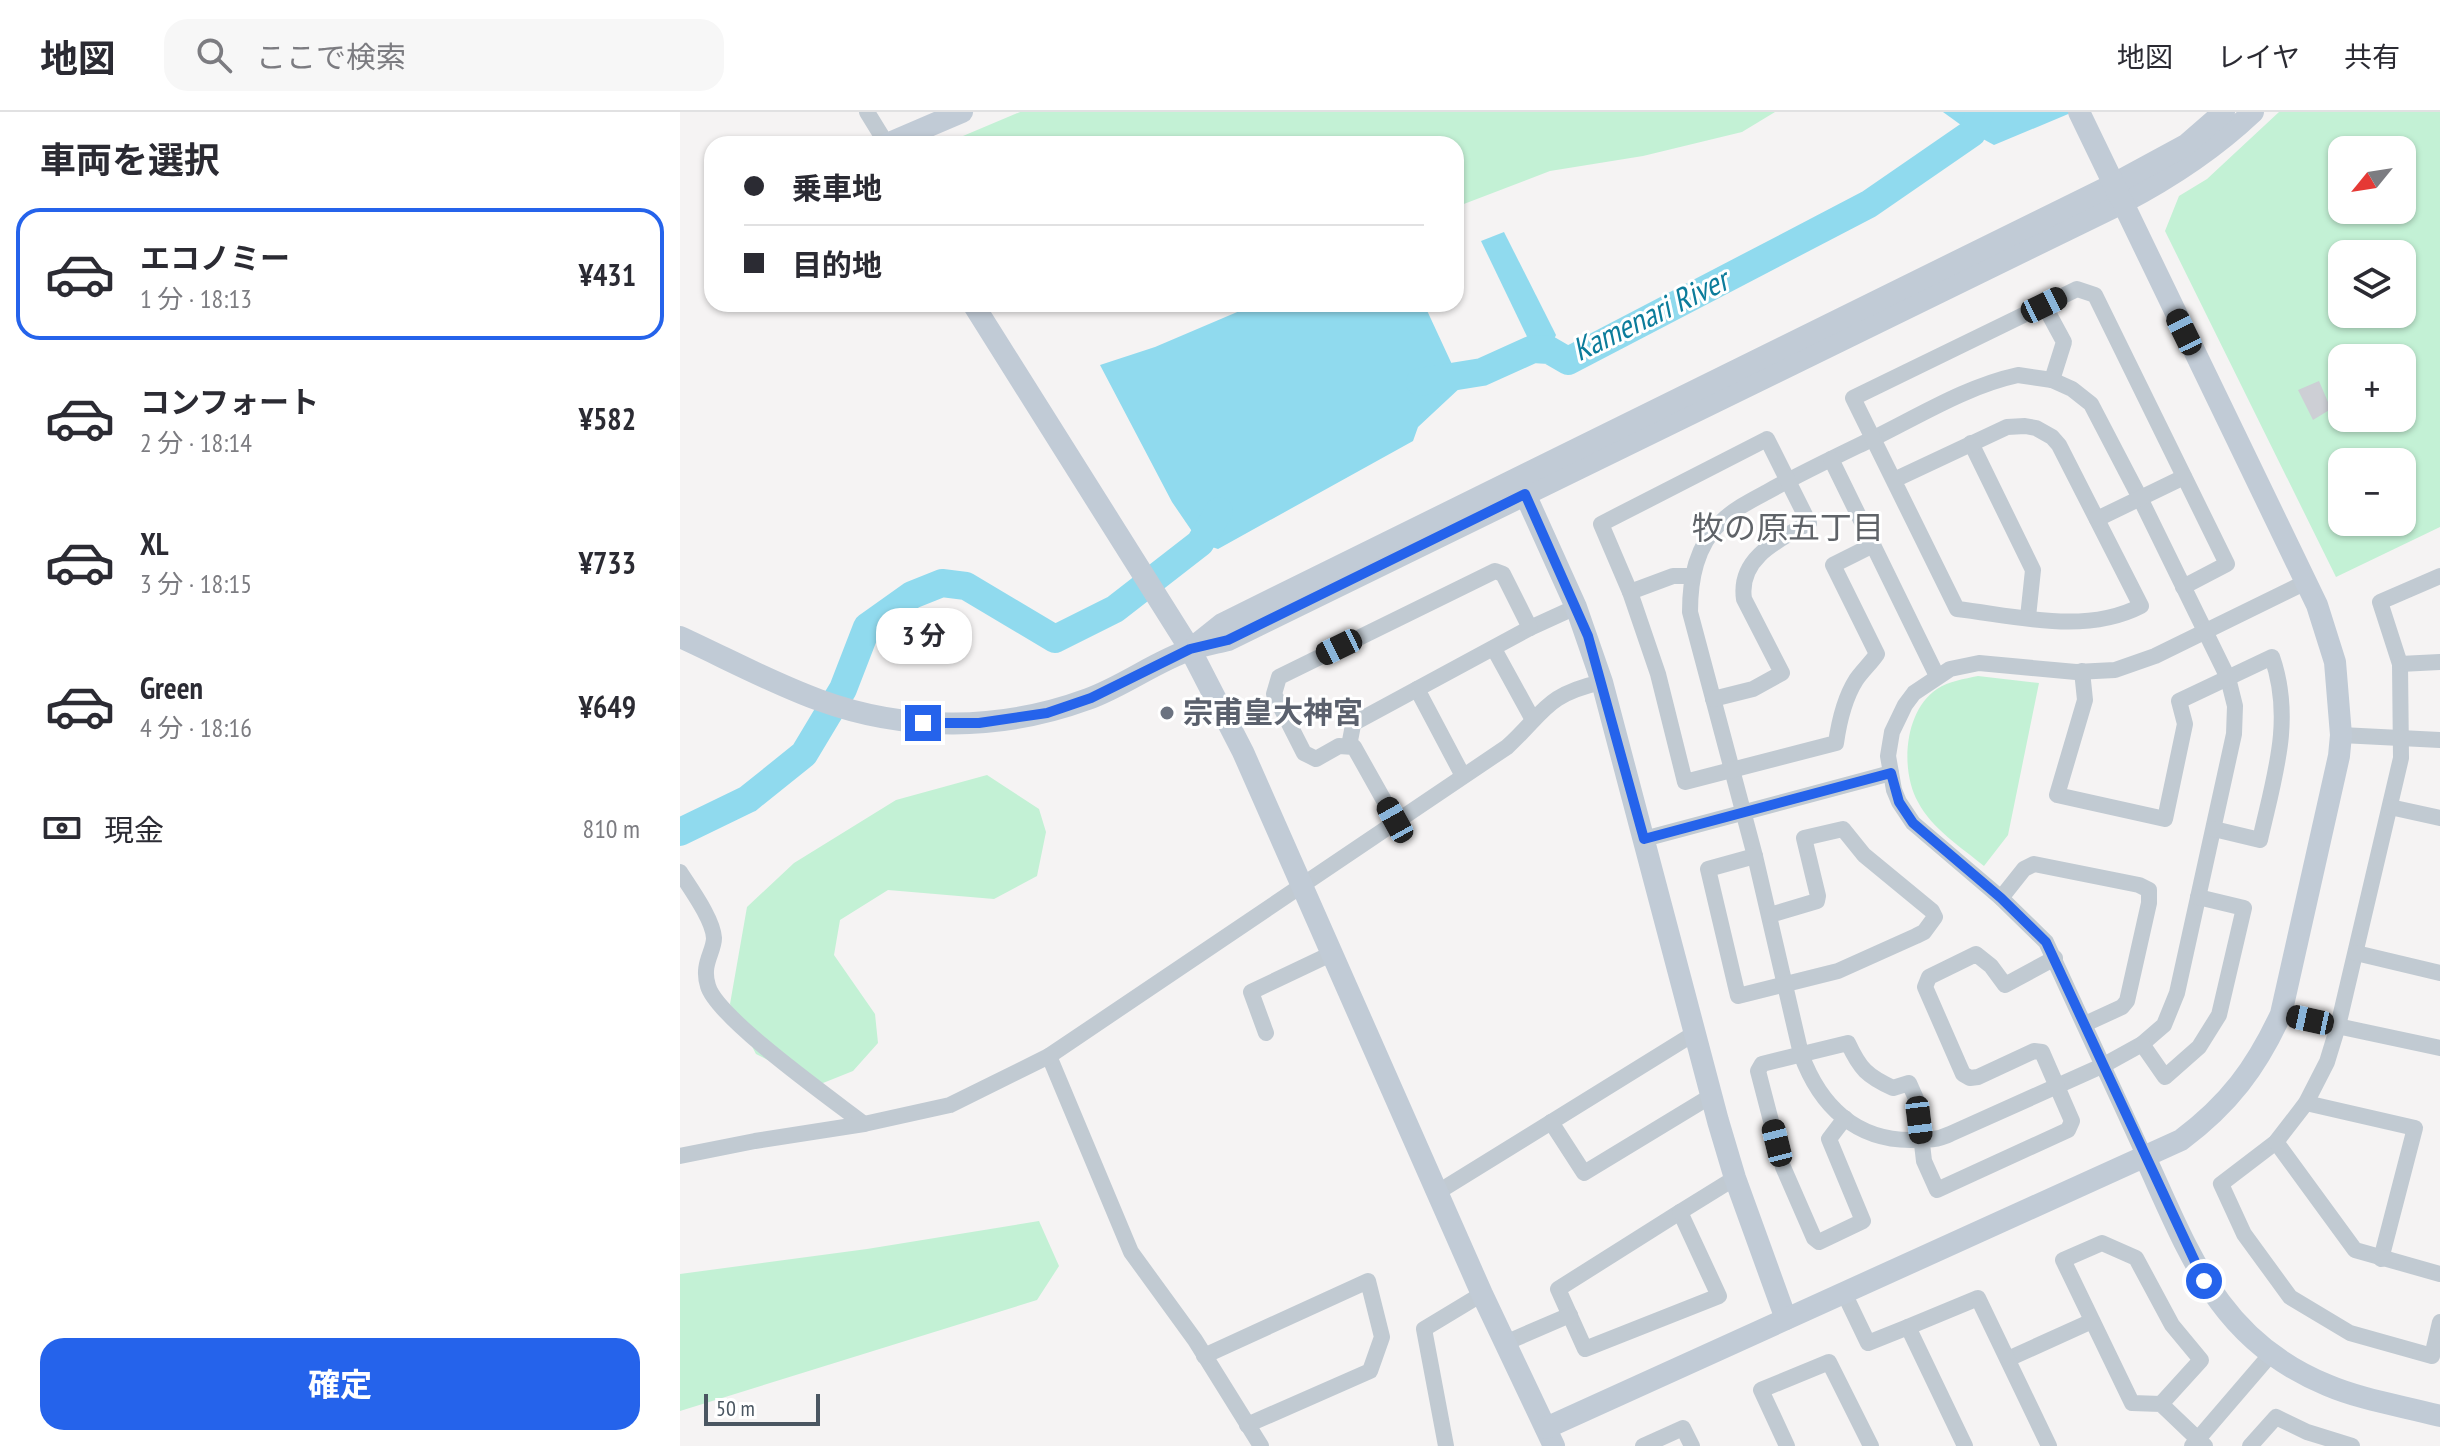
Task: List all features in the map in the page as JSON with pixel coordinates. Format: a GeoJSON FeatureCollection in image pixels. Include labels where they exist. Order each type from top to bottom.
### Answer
{"type":"FeatureCollection","features":[{"type":"Feature","properties":{"kind":"street"},"geometry":{"type":"LineString","coordinates":[[867,112],[881,136]]}},
{"type":"Feature","properties":{"kind":"street"},"geometry":{"type":"LineString","coordinates":[[877,112],[884,136]]}},
{"type":"Feature","properties":{"kind":"street"},"geometry":{"type":"LineString","coordinates":[[905,136],[962,112]]}},
{"type":"Feature","properties":{"kind":"street"},"geometry":{"type":"LineString","coordinates":[[978,312],[1190,649],[1243,752],[1482,1294],[1550,1437],[1786,1319],[2181,1140],[2229,1100],[2267,1043],[2281,1014],[2339,756],[2341,735],[2333,654],[2317,605],[2079,112]]}},
{"type":"Feature","properties":{"kind":"street"},"geometry":{"type":"LineString","coordinates":[[1190,649],[1228,640],[1525,494],[2118,194],[2186,145],[2224,112]]}},
{"type":"Feature","properties":{"kind":"street"},"geometry":{"type":"LineString","coordinates":[[680,637],[818,700],[898,721],[947,725],[1047,713],[1091,698],[1190,649],[1222,624],[2118,194],[2161,183],[2194,161],[2253,112]]}},
{"type":"Feature","properties":{"kind":"street"},"geometry":{"type":"LineString","coordinates":[[1894,480],[1998,429],[2016,425],[2044,432],[2059,445],[2141,606],[2123,615],[2091,621],[1957,609],[1853,398],[2077,289],[2095,295],[2227,564],[2183,587]]}},
{"type":"Feature","properties":{"kind":"street"},"geometry":{"type":"LineString","coordinates":[[2044,305],[2064,342],[2052,380]]}},
{"type":"Feature","properties":{"kind":"street"},"geometry":{"type":"LineString","coordinates":[[2018,375],[2052,380],[2072,389],[2091,404],[2140,498],[2228,678],[2235,706],[2234,734],[2214,829],[2172,1010],[2164,1025],[2142,1044],[2104,1065],[1939,1139],[1898,1140],[1869,1134],[1830,1106],[1817,1089],[1801,1054],[1770,915],[1690,612],[1692,576],[1697,559],[1721,521],[1787,481],[1873,439],[1986,383],[2018,375]]}},
{"type":"Feature","properties":{"kind":"street"},"geometry":{"type":"LineString","coordinates":[[1713,699],[1753,689],[1782,673],[1744,599],[1743,588],[1752,565],[1767,546],[1809,523],[1767,439],[1601,524],[1630,592],[1658,674],[1685,782],[1836,743],[1841,715],[1849,695],[1856,680],[1877,654],[1833,565],[1873,545]]}},
{"type":"Feature","properties":{"kind":"street"},"geometry":{"type":"LineString","coordinates":[[1971,443],[2033,570],[2028,617]]}},
{"type":"Feature","properties":{"kind":"street"},"geometry":{"type":"LineString","coordinates":[[1831,459],[1937,676]]}},
{"type":"Feature","properties":{"kind":"street"},"geometry":{"type":"LineString","coordinates":[[2097,519],[2184,477]]}},
{"type":"Feature","properties":{"kind":"street"},"geometry":{"type":"LineString","coordinates":[[1525,494],[1576,607],[1602,682],[1711,1096],[1735,1178],[1786,1319]]}},
{"type":"Feature","properties":{"kind":"street"},"geometry":{"type":"LineString","coordinates":[[1395,820],[1358,751],[1349,746],[1339,746],[1316,759],[1304,753],[1274,694],[1279,677],[1495,571],[1503,574],[1530,628]]}},
{"type":"Feature","properties":{"kind":"street"},"geometry":{"type":"LineString","coordinates":[[1630,592],[1673,576],[1692,576]]}},
{"type":"Feature","properties":{"kind":"street"},"geometry":{"type":"LineString","coordinates":[[2440,576],[2380,602],[2400,664],[2401,758],[2327,1062],[2306,1103],[2276,1142],[2221,1184],[2244,1234],[2290,1297],[2350,1333],[2432,1356],[2440,1322]]}},
{"type":"Feature","properties":{"kind":"street"},"geometry":{"type":"LineString","coordinates":[[2306,582],[2155,656],[2115,670],[2082,671],[1979,663],[1950,669],[1914,693],[1898,717],[1889,743],[1891,773],[1899,802],[1913,823],[2034,928],[2055,958],[2204,1281],[2233,1320],[2271,1354],[2308,1377],[2331,1387],[2440,1416]]}},
{"type":"Feature","properties":{"kind":"street"},"geometry":{"type":"LineString","coordinates":[[1349,746],[1356,722],[1530,628],[1576,607]]}},
{"type":"Feature","properties":{"kind":"street"},"geometry":{"type":"LineString","coordinates":[[1494,649],[1533,720]]}},
{"type":"Feature","properties":{"kind":"street"},"geometry":{"type":"LineString","coordinates":[[2082,671],[2085,700],[2057,795],[2165,819],[2185,724],[2179,701],[2272,657],[2282,694],[2283,733],[2260,840],[2214,829]]}},
{"type":"Feature","properties":{"kind":"street"},"geometry":{"type":"LineString","coordinates":[[2400,664],[2440,662]]}},
{"type":"Feature","properties":{"kind":"street"},"geometry":{"type":"LineString","coordinates":[[680,1156],[864,1124],[950,1105],[1049,1056],[1507,747],[1558,696],[1602,682]]}},
{"type":"Feature","properties":{"kind":"street"},"geometry":{"type":"LineString","coordinates":[[1417,689],[1463,776]]}},
{"type":"Feature","properties":{"kind":"street"},"geometry":{"type":"LineString","coordinates":[[2341,735],[2440,740]]}},
{"type":"Feature","properties":{"kind":"street"},"geometry":{"type":"LineString","coordinates":[[1644,839],[1891,773]]}},
{"type":"Feature","properties":{"kind":"street"},"geometry":{"type":"LineString","coordinates":[[2390,807],[2440,818]]}},
{"type":"Feature","properties":{"kind":"street"},"geometry":{"type":"LineString","coordinates":[[1755,856],[1708,869],[1738,996],[1838,971],[1924,932],[1935,917],[1932,911],[1864,855],[1843,829],[1804,838],[1817,901],[1770,915]]}},
{"type":"Feature","properties":{"kind":"street"},"geometry":{"type":"LineString","coordinates":[[2001,898],[2024,869],[2034,864],[2139,885],[2149,890],[2149,903],[2127,1001],[2122,1007],[2085,1024]]}},
{"type":"Feature","properties":{"kind":"street"},"geometry":{"type":"LineString","coordinates":[[680,872],[705,912],[714,938],[706,960],[708,987],[726,1012],[864,1124]]}},
{"type":"Feature","properties":{"kind":"street"},"geometry":{"type":"LineString","coordinates":[[2142,1044],[2165,1077],[2199,1047],[2219,1015],[2244,908],[2198,897]]}},
{"type":"Feature","properties":{"kind":"street"},"geometry":{"type":"LineString","coordinates":[[1266,1033],[1251,992],[1333,953]]}},
{"type":"Feature","properties":{"kind":"street"},"geometry":{"type":"LineString","coordinates":[[2356,953],[2440,973]]}},
{"type":"Feature","properties":{"kind":"street"},"geometry":{"type":"LineString","coordinates":[[1845,1118],[1829,1139],[1863,1221],[1819,1242],[1814,1238],[1783,1167],[1758,1071],[1762,1064],[1848,1043],[1857,1062],[1870,1078],[1893,1088],[1909,1083],[1917,1101],[1924,1161],[1937,1190],[2068,1130],[2072,1121],[2042,1052],[2034,1051],[1970,1078],[1963,1074],[1925,987],[1929,977],[1976,954],[1991,966],[2005,985],[2055,958]]}},
{"type":"Feature","properties":{"kind":"street"},"geometry":{"type":"LineString","coordinates":[[2281,1014],[2440,1048]]}},
{"type":"Feature","properties":{"kind":"street"},"geometry":{"type":"LineString","coordinates":[[1438,1192],[1695,1033]]}},
{"type":"Feature","properties":{"kind":"street"},"geometry":{"type":"LineString","coordinates":[[1049,1056],[1131,1252],[1204,1356],[1247,1425],[1255,1444]]}},
{"type":"Feature","properties":{"kind":"street"},"geometry":{"type":"LineString","coordinates":[[1551,1122],[1584,1173],[1711,1096]]}},
{"type":"Feature","properties":{"kind":"street"},"geometry":{"type":"LineString","coordinates":[[2306,1103],[2415,1128],[2381,1259]]}},
{"type":"Feature","properties":{"kind":"street"},"geometry":{"type":"LineString","coordinates":[[2276,1142],[2355,1250],[2440,1274]]}},
{"type":"Feature","properties":{"kind":"street"},"geometry":{"type":"LineString","coordinates":[[1680,1212],[1719,1296],[1585,1349],[1558,1289],[1680,1212],[1735,1178]]}},
{"type":"Feature","properties":{"kind":"street"},"geometry":{"type":"LineString","coordinates":[[2161,1404],[2201,1360],[2172,1325],[2136,1258],[2102,1243],[2063,1260],[2132,1403],[2161,1404],[2199,1444],[2271,1354]]}},
{"type":"Feature","properties":{"kind":"street"},"geometry":{"type":"LineString","coordinates":[[1204,1356],[1368,1281],[1382,1337],[1370,1371],[1247,1425]]}},
{"type":"Feature","properties":{"kind":"street"},"geometry":{"type":"LineString","coordinates":[[1844,1293],[1868,1343],[1978,1298],[2049,1446]]}},
{"type":"Feature","properties":{"kind":"street"},"geometry":{"type":"LineString","coordinates":[[1446,1446],[1424,1329],[1482,1294]]}},
{"type":"Feature","properties":{"kind":"street"},"geometry":{"type":"LineString","coordinates":[[1505,1343],[1570,1315]]}},
{"type":"Feature","properties":{"kind":"street"},"geometry":{"type":"LineString","coordinates":[[2008,1359],[2092,1321]]}},
{"type":"Feature","properties":{"kind":"street"},"geometry":{"type":"LineString","coordinates":[[1908,1327],[1965,1446]]}},
{"type":"Feature","properties":{"kind":"street"},"geometry":{"type":"LineString","coordinates":[[1787,1446],[1761,1390],[1829,1362],[1871,1446]]}},
{"type":"Feature","properties":{"kind":"street"},"geometry":{"type":"LineString","coordinates":[[2250,1446],[2276,1417],[2307,1432],[2352,1446]]}},
{"type":"Feature","properties":{"kind":"street"},"geometry":{"type":"LineString","coordinates":[[1643,1446],[1683,1428],[1692,1446]]}},
{"type":"Feature","properties":{"kind":"green space"},"geometry":{"type":"Polygon","coordinates":[[[1020,112],[1775,112],[1742,132],[1643,156],[1550,171],[1464,204],[1464,136],[963,136],[1020,112]]]}},
{"type":"Feature","properties":{"kind":"green space"},"geometry":{"type":"Polygon","coordinates":[[[2279,112],[2440,112],[2440,527],[2336,577],[2165,231],[2179,196],[2207,179],[2279,112]]]}},
{"type":"Feature","properties":{"kind":"green space"},"geometry":{"type":"Polygon","coordinates":[[[1978,676],[2039,683],[2008,835],[1984,866],[1948,837],[1924,812],[1912,789],[1907,758],[1912,726],[1926,699],[1946,684],[1978,676]]]}},
{"type":"Feature","properties":{"kind":"green space"},"geometry":{"type":"Polygon","coordinates":[[[987,775],[1039,809],[1046,832],[1037,876],[994,899],[888,890],[840,920],[834,955],[875,1014],[878,1043],[853,1071],[818,1085],[756,1054],[730,1004],[747,907],[794,863],[896,800],[987,775]]]}},
{"type":"Feature","properties":{"kind":"green space"},"geometry":{"type":"Polygon","coordinates":[[[1039,1221],[1059,1266],[1037,1300],[680,1411],[680,1274],[867,1249],[1039,1221]]]}},
{"type":"Feature","properties":{"kind":"water"},"geometry":{"type":"Polygon","coordinates":[[[1943,112],[2073,112],[1994,145],[1943,112]]]}},
{"type":"Feature","properties":{"kind":"water"},"geometry":{"type":"Polygon","coordinates":[[[1504,232],[1556,335],[1549,350],[1533,349],[1481,241],[1504,232]]]}},
{"type":"Feature","properties":{"kind":"water"},"geometry":{"type":"Polygon","coordinates":[[[1237,312],[1428,312],[1462,386],[1418,427],[1413,441],[1218,549],[1200,543],[1172,502],[1100,365],[1155,347],[1237,312]]]}},
{"type":"Feature","properties":{"kind":"building"},"geometry":{"type":"Polygon","coordinates":[[[2319,381],[2328,402],[2328,411],[2313,420],[2298,390],[2319,381]]]}},
{"type":"Feature","properties":{"kind":"waterway","name":"Kamenari River"},"geometry":{"type":"LineString","coordinates":[[1420,382],[1482,372],[1533,349],[1549,350],[1568,361],[1869,204],[1972,133],[1980,112]]}},
{"type":"Feature","properties":{"kind":"waterway","name":"Kamenari River"},"geometry":{"type":"LineString","coordinates":[[680,832],[748,799],[804,754],[843,689],[867,627],[912,595],[942,583],[966,586],[1055,639],[1115,609],[1200,543],[1219,511]]}},
{"type":"Feature","properties":{"kind":"place","name":"宗甫皇大神宮"},"geometry":{"type":"Point","coordinates":[1167,713]}},
{"type":"Feature","properties":{"kind":"district","name":"牧の原五丁目"},"geometry":{"type":"Point","coordinates":[1788,528]}},
{"type":"Feature","properties":{"kind":"route"},"geometry":{"type":"LineString","coordinates":[[923,723],[979,723],[1047,713],[1091,698],[1190,649],[1228,640],[1525,494],[1588,636],[1644,839],[1891,773],[1899,802],[1913,823],[2001,898],[2046,942],[2204,1281]]}}]}
